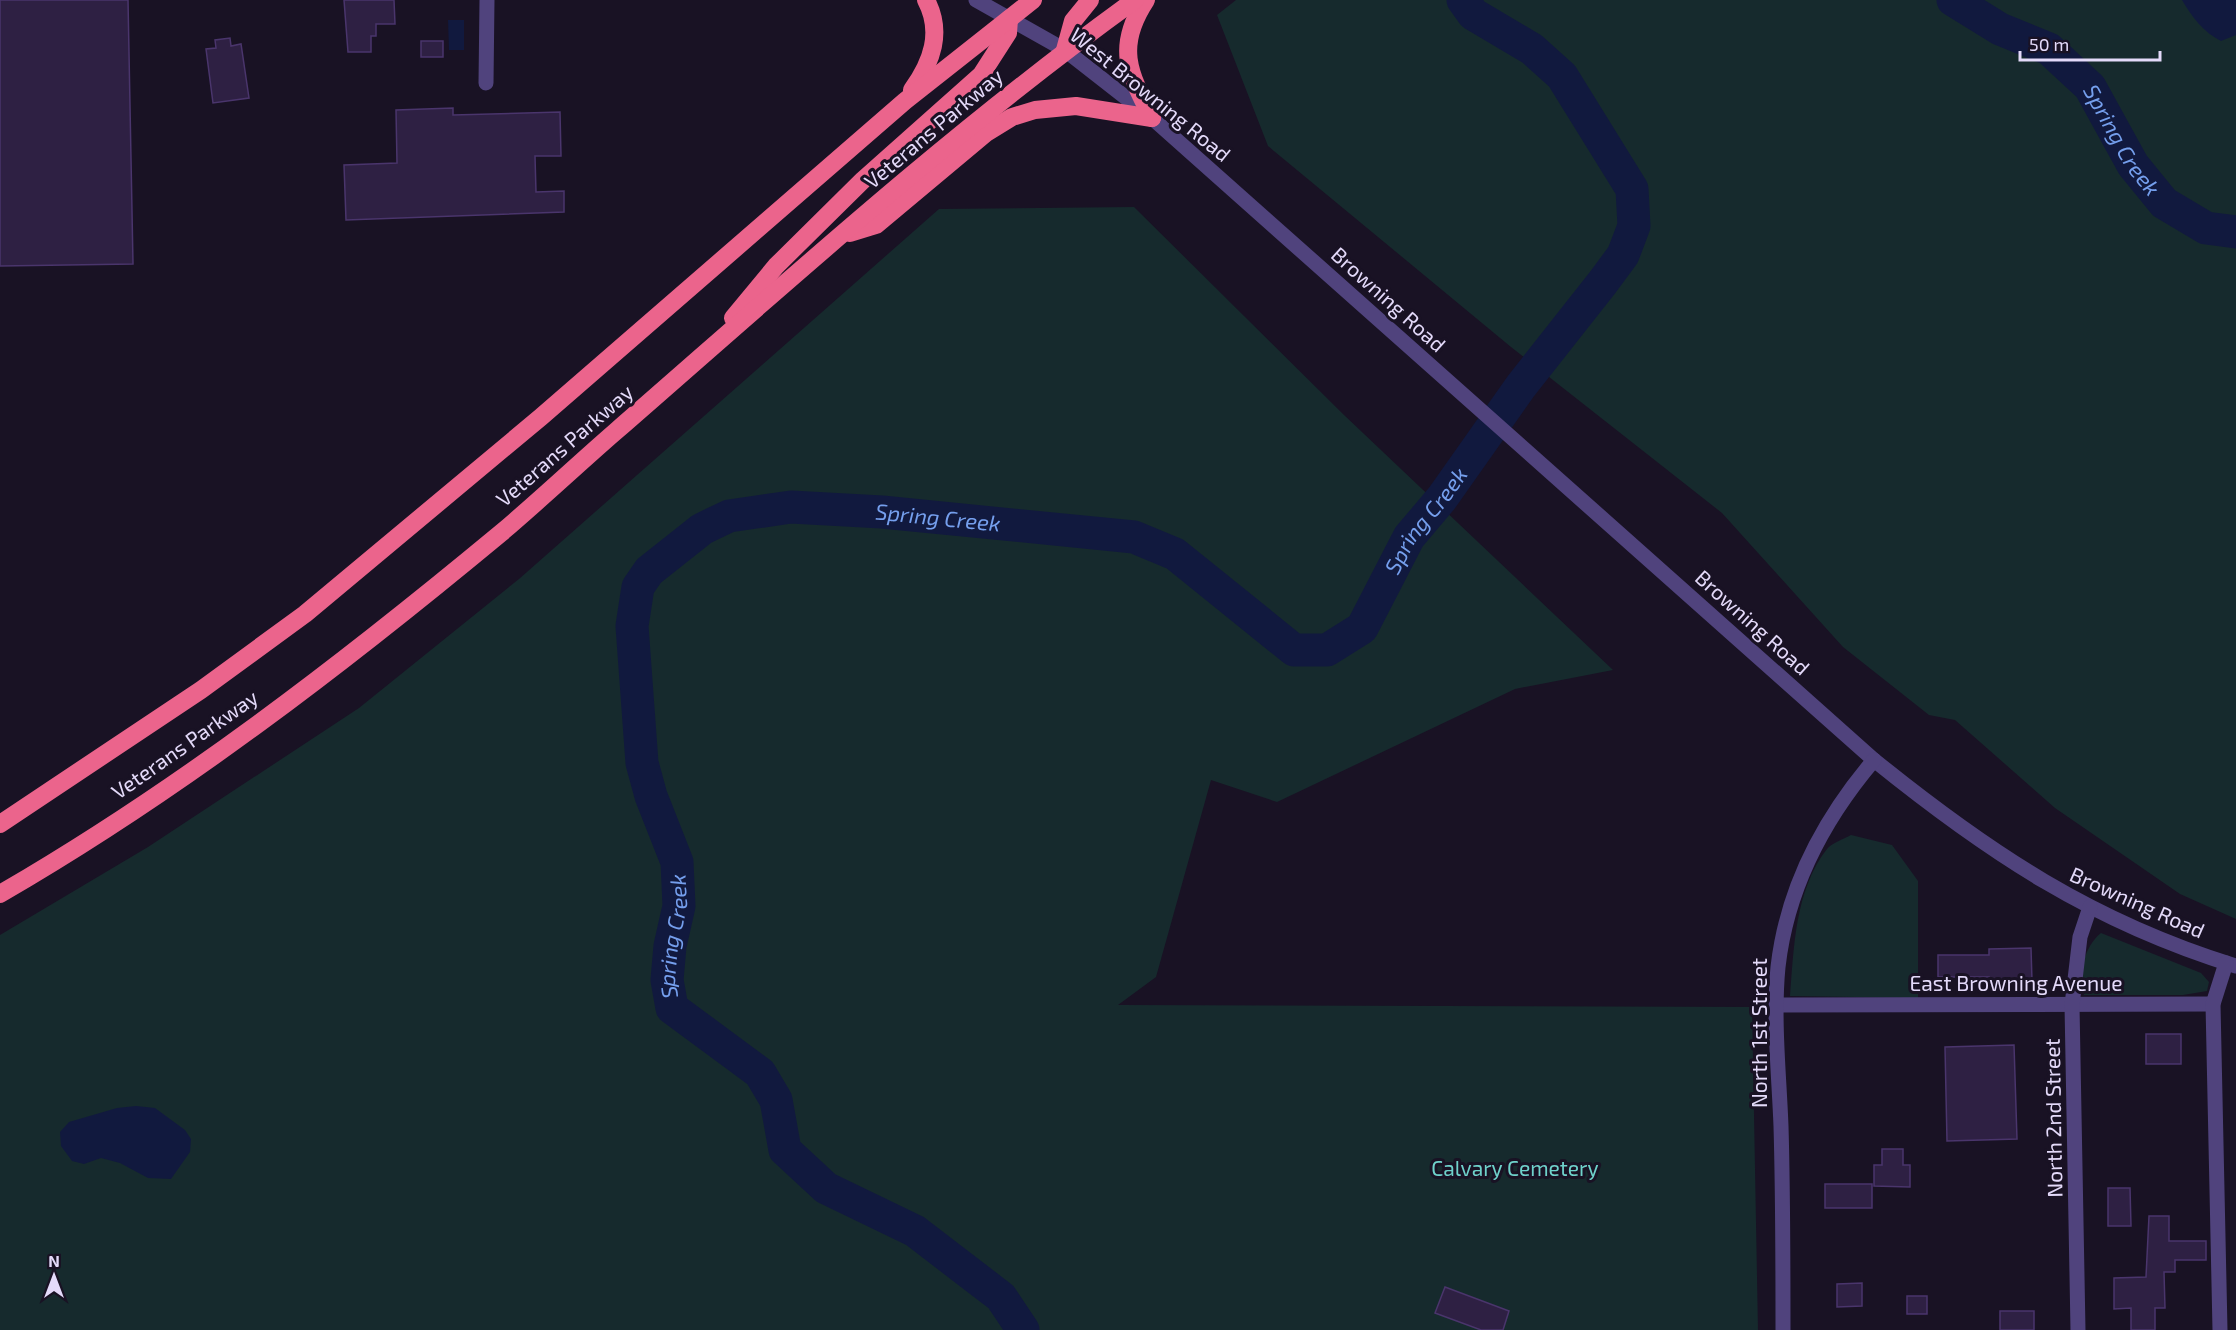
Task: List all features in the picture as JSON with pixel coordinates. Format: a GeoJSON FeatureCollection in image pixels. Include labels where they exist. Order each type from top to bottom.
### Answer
{"type":"FeatureCollection","features":[{"type":"Feature","properties":{"kind":"highway"},"geometry":{"type":"LineString","coordinates":[[905,101],[922,76],[933,47],[935,22],[926,0]]}},
{"type":"Feature","properties":{"kind":"highway","name":"Veterans Parkway"},"geometry":{"type":"LineString","coordinates":[[0,824],[191,697],[305,615],[532,425],[905,101],[1033,0]]}},
{"type":"Feature","properties":{"kind":"highway"},"geometry":{"type":"LineString","coordinates":[[1065,50],[1073,21],[1090,0]]}},
{"type":"Feature","properties":{"kind":"highway","name":"Veterans Parkway"},"geometry":{"type":"LineString","coordinates":[[0,894],[133,809],[340,662],[502,531],[938,153],[1065,50],[1135,0]]}},
{"type":"Feature","properties":{"kind":"highway"},"geometry":{"type":"LineString","coordinates":[[1146,0],[1132,26],[1127,44],[1127,59],[1134,84],[1152,118]]}},
{"type":"Feature","properties":{"kind":"highway"},"geometry":{"type":"LineString","coordinates":[[701,358],[776,266],[863,180],[981,75],[1008,33],[1009,19]]}},
{"type":"Feature","properties":{"kind":"highway"},"geometry":{"type":"LineString","coordinates":[[842,236],[876,225],[986,133],[1012,117],[1035,110],[1076,106],[1152,118]]}},
{"type":"Feature","properties":{"kind":"street"},"geometry":{"type":"LineString","coordinates":[[486,83],[487,0]]}},
{"type":"Feature","properties":{"kind":"street","name":"West Browning Road"},"geometry":{"type":"LineString","coordinates":[[976,0],[1065,50],[1152,118],[1287,239]]}},
{"type":"Feature","properties":{"kind":"street","name":"Browning Road"},"geometry":{"type":"LineString","coordinates":[[1287,239],[1874,760],[1976,840],[2036,878],[2090,908],[2154,937],[2231,965]]}},
{"type":"Feature","properties":{"kind":"street","name":"North 1st Street"},"geometry":{"type":"LineString","coordinates":[[1783,1330],[1783,1203],[1777,1005],[1778,968],[1784,929],[1794,895],[1826,823],[1874,760]]}},
{"type":"Feature","properties":{"kind":"street","name":"North 2nd Street"},"geometry":{"type":"LineString","coordinates":[[2078,1330],[2073,1005],[2080,937],[2090,908]]}},
{"type":"Feature","properties":{"kind":"street"},"geometry":{"type":"LineString","coordinates":[[2220,1330],[2213,1004],[2231,965]]}},
{"type":"Feature","properties":{"kind":"street","name":"East Browning Avenue"},"geometry":{"type":"LineString","coordinates":[[1777,1005],[2213,1004]]}},
{"type":"Feature","properties":{"kind":"green space"},"geometry":{"type":"Polygon","coordinates":[[[1236,0],[2236,0],[2236,919],[2180,894],[2055,808],[1955,720],[1929,715],[1843,647],[1722,513],[1511,347],[1268,146],[1217,15],[1236,0]]]}},
{"type":"Feature","properties":{"kind":"green space","name":"Calvary Cemetery"},"geometry":{"type":"Polygon","coordinates":[[[1134,207],[1344,415],[1613,670],[1515,689],[1277,802],[1211,780],[1156,977],[1118,1005],[1752,1007],[1758,1330],[0,1330],[0,935],[148,847],[359,708],[519,579],[939,209],[1134,207]]]}},
{"type":"Feature","properties":{"kind":"green space"},"geometry":{"type":"Polygon","coordinates":[[[1851,835],[1892,845],[1918,881],[1918,998],[1790,996],[1798,920],[1808,882],[1827,849],[1851,835]]]}},
{"type":"Feature","properties":{"kind":"green space"},"geometry":{"type":"Polygon","coordinates":[[[2101,933],[2201,973],[2209,982],[2207,991],[2183,995],[2084,995],[2081,979],[2083,961],[2090,945],[2101,933]]]}},
{"type":"Feature","properties":{"kind":"water"},"geometry":{"type":"Polygon","coordinates":[[[2182,0],[2236,0],[2236,35],[2221,41],[2198,24],[2182,0]]]}},
{"type":"Feature","properties":{"kind":"water"},"geometry":{"type":"Polygon","coordinates":[[[448,20],[464,20],[464,50],[449,50],[448,20]]]}},
{"type":"Feature","properties":{"kind":"water"},"geometry":{"type":"Polygon","coordinates":[[[136,1106],[155,1108],[185,1130],[191,1139],[190,1152],[171,1179],[148,1178],[120,1163],[101,1158],[84,1164],[72,1161],[61,1146],[60,1132],[69,1122],[117,1108],[136,1106]]]}},
{"type":"Feature","properties":{"kind":"building"},"geometry":{"type":"Polygon","coordinates":[[[0,0],[128,0],[133,264],[0,266],[0,0]]]}},
{"type":"Feature","properties":{"kind":"building"},"geometry":{"type":"Polygon","coordinates":[[[344,0],[394,0],[395,24],[376,24],[376,36],[371,36],[371,52],[348,52],[344,0]]]}},
{"type":"Feature","properties":{"kind":"building"},"geometry":{"type":"Polygon","coordinates":[[[230,38],[231,46],[241,44],[249,98],[213,103],[206,49],[216,48],[215,40],[230,38]]]}},
{"type":"Feature","properties":{"kind":"building"},"geometry":{"type":"Polygon","coordinates":[[[421,41],[443,41],[443,57],[421,57],[421,41]]]}},
{"type":"Feature","properties":{"kind":"building"},"geometry":{"type":"Polygon","coordinates":[[[453,108],[453,115],[560,112],[561,156],[535,156],[536,192],[564,191],[564,212],[346,220],[344,165],[397,163],[396,110],[453,108]]]}},
{"type":"Feature","properties":{"kind":"building"},"geometry":{"type":"Polygon","coordinates":[[[2031,948],[2032,981],[1989,982],[1989,977],[1938,977],[1938,955],[1989,955],[1989,949],[2031,948]]]}},
{"type":"Feature","properties":{"kind":"building"},"geometry":{"type":"Polygon","coordinates":[[[2146,1034],[2181,1034],[2181,1064],[2146,1064],[2146,1034]]]}},
{"type":"Feature","properties":{"kind":"building"},"geometry":{"type":"Polygon","coordinates":[[[2014,1045],[2017,1139],[1947,1141],[1945,1047],[2014,1045]]]}},
{"type":"Feature","properties":{"kind":"building"},"geometry":{"type":"Polygon","coordinates":[[[1882,1149],[1903,1149],[1903,1165],[1910,1165],[1910,1187],[1874,1186],[1874,1165],[1882,1165],[1882,1149]]]}},
{"type":"Feature","properties":{"kind":"building"},"geometry":{"type":"Polygon","coordinates":[[[1825,1184],[1872,1184],[1872,1208],[1825,1208],[1825,1184]]]}},
{"type":"Feature","properties":{"kind":"building"},"geometry":{"type":"Polygon","coordinates":[[[2108,1188],[2130,1188],[2131,1226],[2108,1226],[2108,1188]]]}},
{"type":"Feature","properties":{"kind":"building"},"geometry":{"type":"Polygon","coordinates":[[[2149,1216],[2169,1216],[2169,1241],[2206,1241],[2206,1260],[2175,1260],[2175,1272],[2164,1272],[2165,1308],[2155,1308],[2155,1330],[2131,1330],[2131,1308],[2114,1309],[2114,1278],[2146,1277],[2149,1216]]]}},
{"type":"Feature","properties":{"kind":"building"},"geometry":{"type":"Polygon","coordinates":[[[1862,1283],[1862,1306],[1837,1307],[1837,1284],[1862,1283]]]}},
{"type":"Feature","properties":{"kind":"building"},"geometry":{"type":"Polygon","coordinates":[[[1445,1287],[1509,1311],[1503,1330],[1481,1330],[1435,1313],[1445,1287]]]}},
{"type":"Feature","properties":{"kind":"building"},"geometry":{"type":"Polygon","coordinates":[[[1907,1296],[1927,1296],[1927,1314],[1907,1314],[1907,1296]]]}},
{"type":"Feature","properties":{"kind":"building"},"geometry":{"type":"Polygon","coordinates":[[[2000,1311],[2034,1311],[2034,1330],[2000,1330],[2000,1311]]]}},
{"type":"Feature","properties":{"kind":"waterway","name":"Spring Creek"},"geometry":{"type":"LineString","coordinates":[[1023,1330],[1001,1297],[915,1231],[826,1188],[785,1150],[776,1100],[760,1073],[672,1008],[667,980],[670,946],[679,906],[677,862],[651,796],[642,763],[632,626],[638,587],[649,571],[702,529],[729,516],[791,507],[882,512],[1134,537],[1175,554],[1294,650],[1327,650],[1362,628],[1409,537],[1442,498],[1521,386],[1623,255],[1634,226],[1632,189],[1562,76],[1532,49],[1473,14],[1463,0]]}},
{"type":"Feature","properties":{"kind":"waterway","name":"Spring Creek"},"geometry":{"type":"LineString","coordinates":[[1953,0],[2000,29],[2049,49],[2090,87],[2133,165],[2164,203],[2206,228],[2236,232]]}}]}
